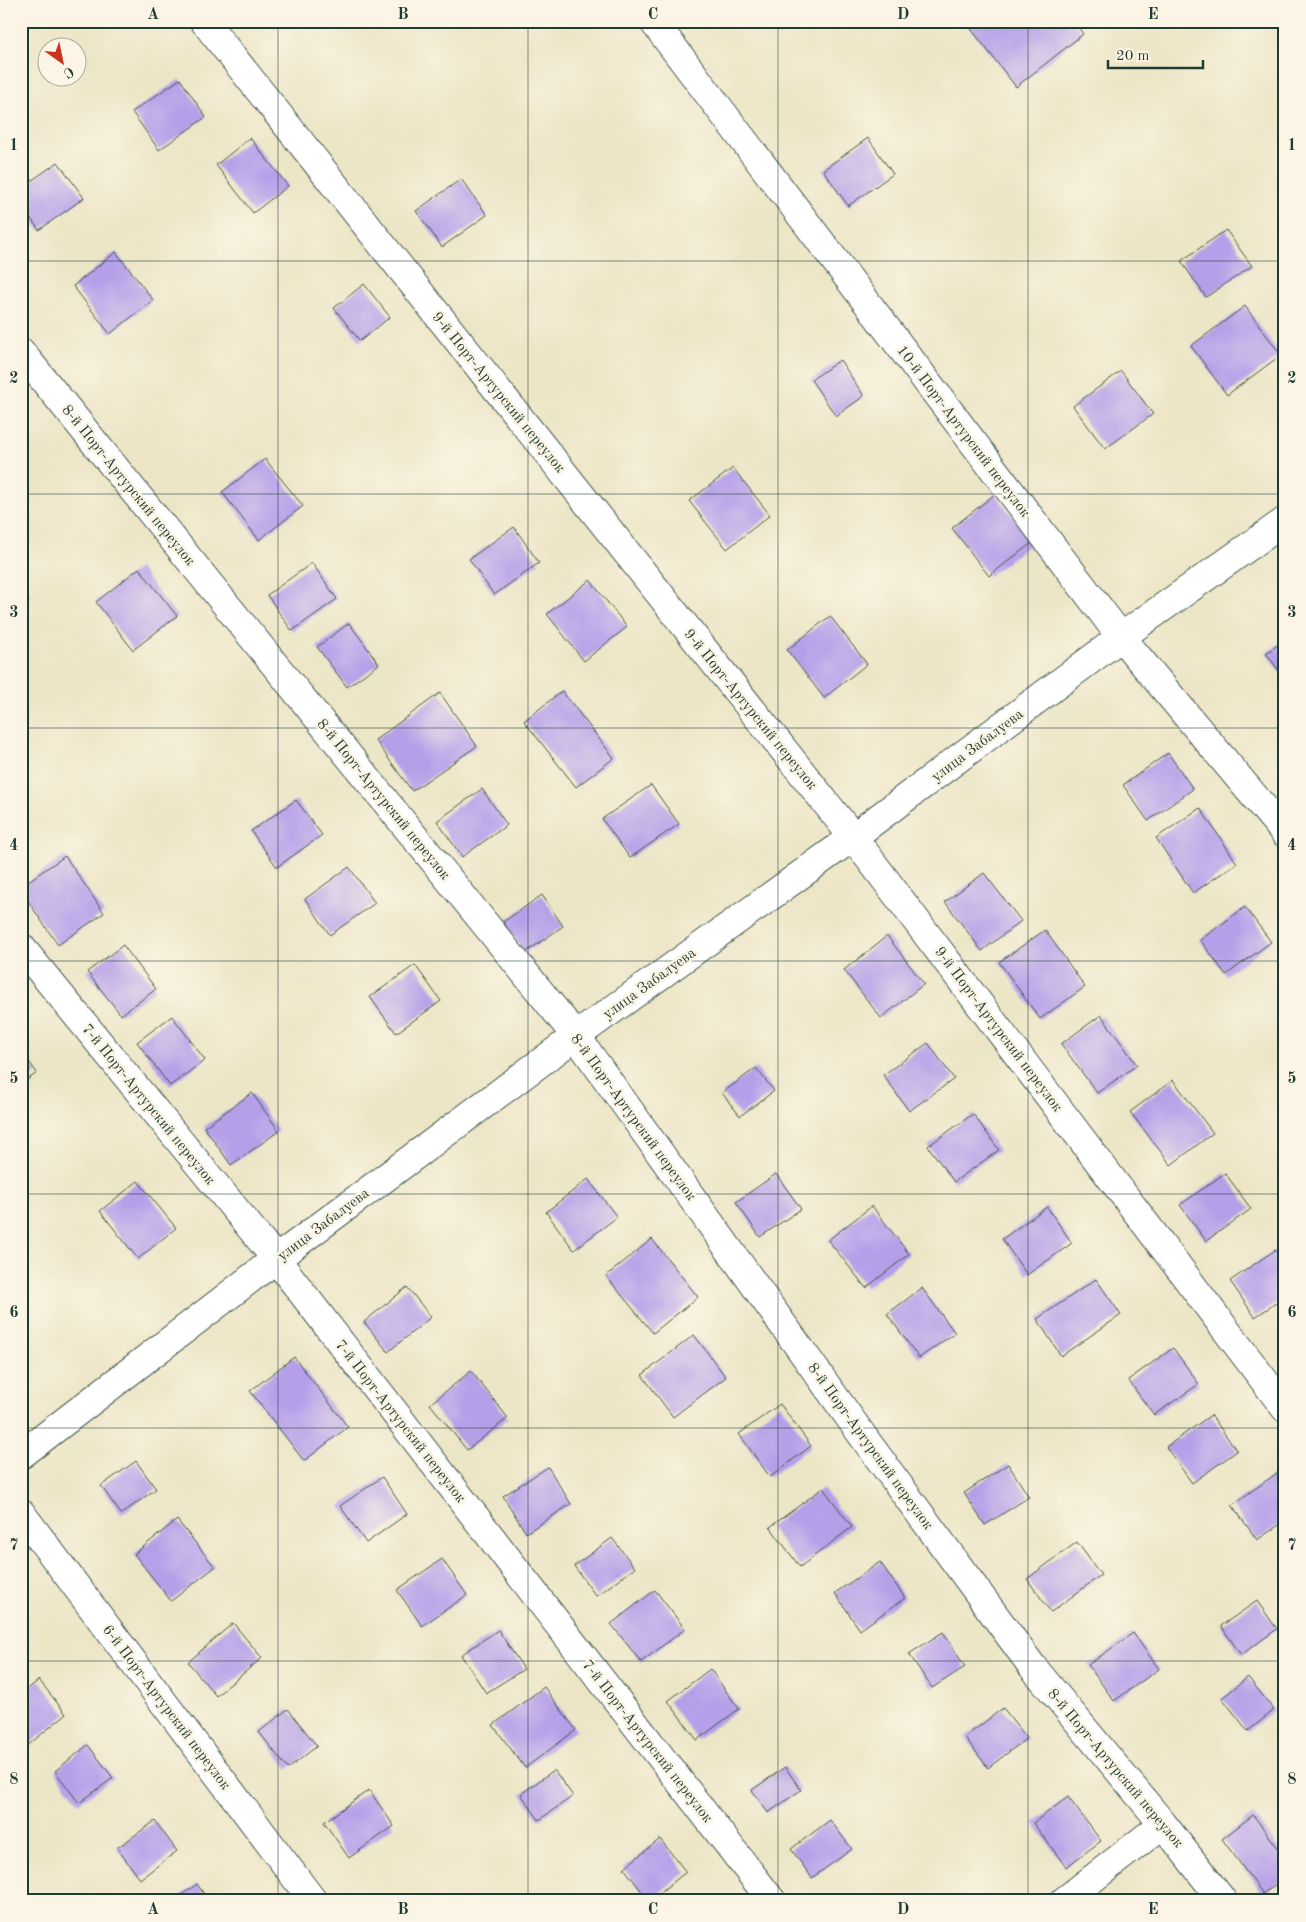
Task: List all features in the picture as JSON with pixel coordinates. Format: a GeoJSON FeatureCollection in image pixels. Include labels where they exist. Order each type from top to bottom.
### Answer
{"type":"FeatureCollection","features":[{"type":"Feature","properties":{"kind":"street","name":"9-й Порт-Артурский переулок"},"geometry":{"type":"LineString","coordinates":[[204,21],[853,837],[1285,1408]]}},
{"type":"Feature","properties":{"kind":"street","name":"10-й Порт-Артурский переулок"},"geometry":{"type":"LineString","coordinates":[[654,21],[1121,637],[1285,833]]}},
{"type":"Feature","properties":{"kind":"street","name":"8-й Порт-Артурский переулок"},"geometry":{"type":"LineString","coordinates":[[21,352],[576,1036],[867,1442],[1032,1666],[1163,1824],[1223,1901]]}},
{"type":"Feature","properties":{"kind":"street","name":"улица Забалуева"},"geometry":{"type":"LineString","coordinates":[[21,1455],[276,1259],[576,1036],[853,837],[1121,637],[1285,521]]}},
{"type":"Feature","properties":{"kind":"street","name":"7-й Порт-Артурский переулок"},"geometry":{"type":"LineString","coordinates":[[21,947],[276,1259],[772,1901]]}},
{"type":"Feature","properties":{"kind":"street","name":"6-й Порт-Артурский переулок"},"geometry":{"type":"LineString","coordinates":[[21,1514],[313,1901]]}},
{"type":"Feature","properties":{"kind":"street"},"geometry":{"type":"LineString","coordinates":[[1064,1901],[1163,1824]]}},
{"type":"Feature","properties":{"kind":"building"},"geometry":{"type":"Polygon","coordinates":[[[973,21],[1074,21],[1083,34],[1016,87],[968,25],[973,21]]]}},
{"type":"Feature","properties":{"kind":"building"},"geometry":{"type":"Polygon","coordinates":[[[180,79],[206,117],[159,150],[132,112],[180,79]]]}},
{"type":"Feature","properties":{"kind":"building"},"geometry":{"type":"Polygon","coordinates":[[[250,138],[288,186],[253,213],[216,165],[250,138]]]}},
{"type":"Feature","properties":{"kind":"building"},"geometry":{"type":"Polygon","coordinates":[[[868,138],[893,174],[848,206],[823,170],[868,138]]]}},
{"type":"Feature","properties":{"kind":"building"},"geometry":{"type":"Polygon","coordinates":[[[58,162],[84,198],[39,230],[21,205],[21,188],[58,162]]]}},
{"type":"Feature","properties":{"kind":"building"},"geometry":{"type":"Polygon","coordinates":[[[461,179],[487,215],[442,247],[416,211],[461,179]]]}},
{"type":"Feature","properties":{"kind":"building"},"geometry":{"type":"Polygon","coordinates":[[[1226,230],[1252,266],[1206,297],[1181,261],[1226,230]]]}},
{"type":"Feature","properties":{"kind":"building"},"geometry":{"type":"Polygon","coordinates":[[[116,252],[153,300],[110,334],[73,286],[116,252]]]}},
{"type":"Feature","properties":{"kind":"building"},"geometry":{"type":"Polygon","coordinates":[[[364,284],[390,317],[360,341],[334,308],[364,284]]]}},
{"type":"Feature","properties":{"kind":"building"},"geometry":{"type":"Polygon","coordinates":[[[1245,306],[1281,355],[1227,395],[1191,346],[1245,306]]]}},
{"type":"Feature","properties":{"kind":"building"},"geometry":{"type":"Polygon","coordinates":[[[840,360],[864,396],[836,416],[811,380],[840,360]]]}},
{"type":"Feature","properties":{"kind":"building"},"geometry":{"type":"Polygon","coordinates":[[[1121,371],[1153,414],[1105,449],[1073,406],[1121,371]]]}},
{"type":"Feature","properties":{"kind":"building"},"geometry":{"type":"Polygon","coordinates":[[[265,459],[303,506],[259,540],[222,492],[265,459]]]}},
{"type":"Feature","properties":{"kind":"building"},"geometry":{"type":"Polygon","coordinates":[[[733,468],[770,515],[727,549],[689,501],[733,468]]]}},
{"type":"Feature","properties":{"kind":"building"},"geometry":{"type":"Polygon","coordinates":[[[995,494],[1033,542],[989,576],[952,528],[995,494]]]}},
{"type":"Feature","properties":{"kind":"building"},"geometry":{"type":"Polygon","coordinates":[[[514,527],[539,563],[494,595],[469,559],[514,527]]]}},
{"type":"Feature","properties":{"kind":"building"},"geometry":{"type":"Polygon","coordinates":[[[312,563],[337,599],[292,631],[267,595],[312,563]]]}},
{"type":"Feature","properties":{"kind":"building"},"geometry":{"type":"Polygon","coordinates":[[[139,568],[177,616],[133,650],[96,602],[139,568]]]}},
{"type":"Feature","properties":{"kind":"building"},"geometry":{"type":"Polygon","coordinates":[[[590,580],[627,627],[584,661],[547,614],[590,580]]]}},
{"type":"Feature","properties":{"kind":"building"},"geometry":{"type":"Polygon","coordinates":[[[21,590],[29,601],[21,607],[21,590]]]}},
{"type":"Feature","properties":{"kind":"building"},"geometry":{"type":"Polygon","coordinates":[[[830,616],[867,664],[824,698],[787,650],[830,616]]]}},
{"type":"Feature","properties":{"kind":"building"},"geometry":{"type":"Polygon","coordinates":[[[349,623],[379,664],[347,687],[317,647],[349,623]]]}},
{"type":"Feature","properties":{"kind":"building"},"geometry":{"type":"Polygon","coordinates":[[[1285,640],[1285,679],[1266,653],[1285,640]]]}},
{"type":"Feature","properties":{"kind":"building"},"geometry":{"type":"Polygon","coordinates":[[[562,691],[614,758],[576,787],[524,721],[562,691]]]}},
{"type":"Feature","properties":{"kind":"building"},"geometry":{"type":"Polygon","coordinates":[[[440,693],[477,746],[412,791],[375,740],[440,693]]]}},
{"type":"Feature","properties":{"kind":"building"},"geometry":{"type":"Polygon","coordinates":[[[1168,753],[1193,789],[1148,821],[1123,785],[1168,753]]]}},
{"type":"Feature","properties":{"kind":"building"},"geometry":{"type":"Polygon","coordinates":[[[651,785],[679,824],[630,858],[602,819],[651,785]]]}},
{"type":"Feature","properties":{"kind":"building"},"geometry":{"type":"Polygon","coordinates":[[[482,789],[507,825],[462,857],[437,821],[482,789]]]}},
{"type":"Feature","properties":{"kind":"building"},"geometry":{"type":"Polygon","coordinates":[[[296,800],[322,835],[277,867],[251,831],[296,800]]]}},
{"type":"Feature","properties":{"kind":"building"},"geometry":{"type":"Polygon","coordinates":[[[1200,808],[1237,863],[1193,893],[1156,838],[1200,808]]]}},
{"type":"Feature","properties":{"kind":"building"},"geometry":{"type":"Polygon","coordinates":[[[65,856],[104,913],[58,945],[21,891],[21,886],[65,856]]]}},
{"type":"Feature","properties":{"kind":"building"},"geometry":{"type":"Polygon","coordinates":[[[349,867],[375,903],[330,935],[305,899],[349,867]]]}},
{"type":"Feature","properties":{"kind":"building"},"geometry":{"type":"Polygon","coordinates":[[[984,873],[1021,921],[982,951],[945,902],[984,873]]]}},
{"type":"Feature","properties":{"kind":"building"},"geometry":{"type":"Polygon","coordinates":[[[542,895],[563,926],[525,953],[503,922],[542,895]]]}},
{"type":"Feature","properties":{"kind":"building"},"geometry":{"type":"Polygon","coordinates":[[[1245,907],[1271,942],[1226,975],[1200,940],[1245,907]]]}},
{"type":"Feature","properties":{"kind":"building"},"geometry":{"type":"Polygon","coordinates":[[[1045,930],[1085,987],[1040,1019],[999,962],[1045,930]]]}},
{"type":"Feature","properties":{"kind":"building"},"geometry":{"type":"Polygon","coordinates":[[[887,936],[924,984],[881,1018],[844,970],[887,936]]]}},
{"type":"Feature","properties":{"kind":"building"},"geometry":{"type":"Polygon","coordinates":[[[123,945],[156,989],[121,1015],[87,972],[123,945]]]}},
{"type":"Feature","properties":{"kind":"building"},"geometry":{"type":"Polygon","coordinates":[[[415,965],[441,1001],[396,1033],[370,997],[415,965]]]}},
{"type":"Feature","properties":{"kind":"building"},"geometry":{"type":"Polygon","coordinates":[[[1101,1015],[1137,1065],[1097,1093],[1061,1044],[1101,1015]]]}},
{"type":"Feature","properties":{"kind":"building"},"geometry":{"type":"Polygon","coordinates":[[[172,1016],[205,1060],[170,1086],[137,1042],[172,1016]]]}},
{"type":"Feature","properties":{"kind":"building"},"geometry":{"type":"Polygon","coordinates":[[[928,1043],[954,1079],[909,1111],[883,1075],[928,1043]]]}},
{"type":"Feature","properties":{"kind":"building"},"geometry":{"type":"Polygon","coordinates":[[[21,1050],[37,1073],[21,1084],[21,1050]]]}},
{"type":"Feature","properties":{"kind":"building"},"geometry":{"type":"Polygon","coordinates":[[[756,1068],[774,1091],[740,1116],[722,1093],[756,1068]]]}},
{"type":"Feature","properties":{"kind":"building"},"geometry":{"type":"Polygon","coordinates":[[[1173,1080],[1213,1133],[1171,1165],[1130,1112],[1173,1080]]]}},
{"type":"Feature","properties":{"kind":"building"},"geometry":{"type":"Polygon","coordinates":[[[252,1093],[279,1131],[231,1165],[204,1127],[252,1093]]]}},
{"type":"Feature","properties":{"kind":"building"},"geometry":{"type":"Polygon","coordinates":[[[973,1114],[999,1150],[954,1182],[928,1146],[973,1114]]]}},
{"type":"Feature","properties":{"kind":"building"},"geometry":{"type":"Polygon","coordinates":[[[1225,1173],[1251,1209],[1206,1241],[1180,1205],[1225,1173]]]}},
{"type":"Feature","properties":{"kind":"building"},"geometry":{"type":"Polygon","coordinates":[[[776,1174],[801,1209],[760,1237],[736,1202],[776,1174]]]}},
{"type":"Feature","properties":{"kind":"building"},"geometry":{"type":"Polygon","coordinates":[[[588,1179],[617,1217],[574,1250],[546,1212],[588,1179]]]}},
{"type":"Feature","properties":{"kind":"building"},"geometry":{"type":"Polygon","coordinates":[[[138,1181],[176,1228],[138,1259],[100,1211],[138,1181]]]}},
{"type":"Feature","properties":{"kind":"building"},"geometry":{"type":"Polygon","coordinates":[[[872,1206],[909,1254],[866,1288],[828,1240],[872,1206]]]}},
{"type":"Feature","properties":{"kind":"building"},"geometry":{"type":"Polygon","coordinates":[[[1047,1207],[1072,1243],[1027,1275],[1002,1239],[1047,1207]]]}},
{"type":"Feature","properties":{"kind":"building"},"geometry":{"type":"Polygon","coordinates":[[[652,1239],[698,1297],[653,1333],[606,1276],[652,1239]]]}},
{"type":"Feature","properties":{"kind":"building"},"geometry":{"type":"Polygon","coordinates":[[[1275,1250],[1285,1263],[1285,1297],[1255,1317],[1230,1281],[1275,1250]]]}},
{"type":"Feature","properties":{"kind":"building"},"geometry":{"type":"Polygon","coordinates":[[[1096,1279],[1121,1315],[1061,1356],[1037,1319],[1096,1279]]]}},
{"type":"Feature","properties":{"kind":"building"},"geometry":{"type":"Polygon","coordinates":[[[407,1287],[431,1317],[388,1352],[364,1322],[407,1287]]]}},
{"type":"Feature","properties":{"kind":"building"},"geometry":{"type":"Polygon","coordinates":[[[922,1288],[955,1333],[919,1358],[887,1314],[922,1288]]]}},
{"type":"Feature","properties":{"kind":"building"},"geometry":{"type":"Polygon","coordinates":[[[694,1335],[726,1377],[673,1417],[642,1375],[694,1335]]]}},
{"type":"Feature","properties":{"kind":"building"},"geometry":{"type":"Polygon","coordinates":[[[1173,1348],[1199,1384],[1154,1415],[1128,1380],[1173,1348]]]}},
{"type":"Feature","properties":{"kind":"building"},"geometry":{"type":"Polygon","coordinates":[[[294,1357],[348,1427],[304,1461],[250,1391],[294,1357]]]}},
{"type":"Feature","properties":{"kind":"building"},"geometry":{"type":"Polygon","coordinates":[[[471,1371],[508,1418],[467,1450],[430,1404],[471,1371]]]}},
{"type":"Feature","properties":{"kind":"building"},"geometry":{"type":"Polygon","coordinates":[[[780,1404],[811,1446],[770,1477],[739,1434],[780,1404]]]}},
{"type":"Feature","properties":{"kind":"building"},"geometry":{"type":"Polygon","coordinates":[[[1211,1415],[1237,1451],[1192,1483],[1166,1447],[1211,1415]]]}},
{"type":"Feature","properties":{"kind":"building"},"geometry":{"type":"Polygon","coordinates":[[[136,1461],[156,1489],[121,1514],[101,1486],[136,1461]]]}},
{"type":"Feature","properties":{"kind":"building"},"geometry":{"type":"Polygon","coordinates":[[[1008,1464],[1029,1497],[985,1525],[964,1493],[1008,1464]]]}},
{"type":"Feature","properties":{"kind":"building"},"geometry":{"type":"Polygon","coordinates":[[[548,1467],[571,1504],[526,1533],[503,1496],[548,1467]]]}},
{"type":"Feature","properties":{"kind":"building"},"geometry":{"type":"Polygon","coordinates":[[[1277,1473],[1285,1484],[1285,1521],[1257,1540],[1232,1505],[1277,1473]]]}},
{"type":"Feature","properties":{"kind":"building"},"geometry":{"type":"Polygon","coordinates":[[[382,1477],[407,1514],[366,1543],[340,1506],[382,1477]]]}},
{"type":"Feature","properties":{"kind":"building"},"geometry":{"type":"Polygon","coordinates":[[[823,1488],[852,1527],[800,1567],[770,1527],[823,1488]]]}},
{"type":"Feature","properties":{"kind":"building"},"geometry":{"type":"Polygon","coordinates":[[[177,1520],[215,1567],[171,1601],[134,1554],[177,1520]]]}},
{"type":"Feature","properties":{"kind":"building"},"geometry":{"type":"Polygon","coordinates":[[[612,1538],[635,1568],[596,1596],[574,1566],[612,1538]]]}},
{"type":"Feature","properties":{"kind":"building"},"geometry":{"type":"Polygon","coordinates":[[[1077,1542],[1101,1575],[1051,1612],[1027,1579],[1077,1542]]]}},
{"type":"Feature","properties":{"kind":"building"},"geometry":{"type":"Polygon","coordinates":[[[442,1559],[467,1595],[422,1626],[397,1590],[442,1559]]]}},
{"type":"Feature","properties":{"kind":"building"},"geometry":{"type":"Polygon","coordinates":[[[880,1562],[905,1598],[860,1630],[835,1593],[880,1562]]]}},
{"type":"Feature","properties":{"kind":"building"},"geometry":{"type":"Polygon","coordinates":[[[655,1590],[685,1629],[641,1662],[611,1624],[655,1590]]]}},
{"type":"Feature","properties":{"kind":"building"},"geometry":{"type":"Polygon","coordinates":[[[1257,1601],[1277,1629],[1241,1655],[1221,1626],[1257,1601]]]}},
{"type":"Feature","properties":{"kind":"building"},"geometry":{"type":"Polygon","coordinates":[[[233,1623],[262,1658],[216,1696],[188,1662],[233,1623]]]}},
{"type":"Feature","properties":{"kind":"building"},"geometry":{"type":"Polygon","coordinates":[[[498,1630],[524,1669],[486,1693],[461,1655],[498,1630]]]}},
{"type":"Feature","properties":{"kind":"building"},"geometry":{"type":"Polygon","coordinates":[[[943,1632],[965,1667],[932,1688],[909,1654],[943,1632]]]}},
{"type":"Feature","properties":{"kind":"building"},"geometry":{"type":"Polygon","coordinates":[[[1133,1633],[1159,1669],[1114,1701],[1088,1665],[1133,1633]]]}},
{"type":"Feature","properties":{"kind":"building"},"geometry":{"type":"Polygon","coordinates":[[[710,1669],[739,1709],[697,1740],[668,1701],[710,1669]]]}},
{"type":"Feature","properties":{"kind":"building"},"geometry":{"type":"Polygon","coordinates":[[[1248,1677],[1274,1710],[1248,1731],[1222,1698],[1248,1677]]]}},
{"type":"Feature","properties":{"kind":"building"},"geometry":{"type":"Polygon","coordinates":[[[39,1680],[66,1714],[27,1746],[21,1739],[21,1694],[39,1680]]]}},
{"type":"Feature","properties":{"kind":"building"},"geometry":{"type":"Polygon","coordinates":[[[544,1687],[576,1730],[525,1768],[493,1725],[544,1687]]]}},
{"type":"Feature","properties":{"kind":"building"},"geometry":{"type":"Polygon","coordinates":[[[1003,1708],[1027,1738],[988,1768],[965,1737],[1003,1708]]]}},
{"type":"Feature","properties":{"kind":"building"},"geometry":{"type":"Polygon","coordinates":[[[288,1709],[317,1746],[288,1769],[259,1732],[288,1709]]]}},
{"type":"Feature","properties":{"kind":"building"},"geometry":{"type":"Polygon","coordinates":[[[88,1745],[113,1778],[79,1803],[55,1771],[88,1745]]]}},
{"type":"Feature","properties":{"kind":"building"},"geometry":{"type":"Polygon","coordinates":[[[785,1767],[801,1790],[768,1813],[752,1790],[785,1767]]]}},
{"type":"Feature","properties":{"kind":"building"},"geometry":{"type":"Polygon","coordinates":[[[554,1770],[573,1796],[539,1820],[521,1794],[554,1770]]]}},
{"type":"Feature","properties":{"kind":"building"},"geometry":{"type":"Polygon","coordinates":[[[369,1790],[394,1826],[349,1858],[324,1822],[369,1790]]]}},
{"type":"Feature","properties":{"kind":"building"},"geometry":{"type":"Polygon","coordinates":[[[1068,1797],[1101,1841],[1066,1867],[1033,1823],[1068,1797]]]}},
{"type":"Feature","properties":{"kind":"building"},"geometry":{"type":"Polygon","coordinates":[[[1253,1815],[1285,1857],[1285,1877],[1263,1894],[1222,1839],[1253,1815]]]}},
{"type":"Feature","properties":{"kind":"building"},"geometry":{"type":"Polygon","coordinates":[[[830,1820],[852,1849],[812,1878],[791,1849],[830,1820]]]}},
{"type":"Feature","properties":{"kind":"building"},"geometry":{"type":"Polygon","coordinates":[[[155,1821],[177,1851],[140,1879],[117,1848],[155,1821]]]}},
{"type":"Feature","properties":{"kind":"building"},"geometry":{"type":"Polygon","coordinates":[[[660,1839],[686,1872],[649,1901],[624,1868],[660,1839]]]}},
{"type":"Feature","properties":{"kind":"building"},"geometry":{"type":"Polygon","coordinates":[[[197,1884],[209,1901],[173,1901],[197,1884]]]}}]}
